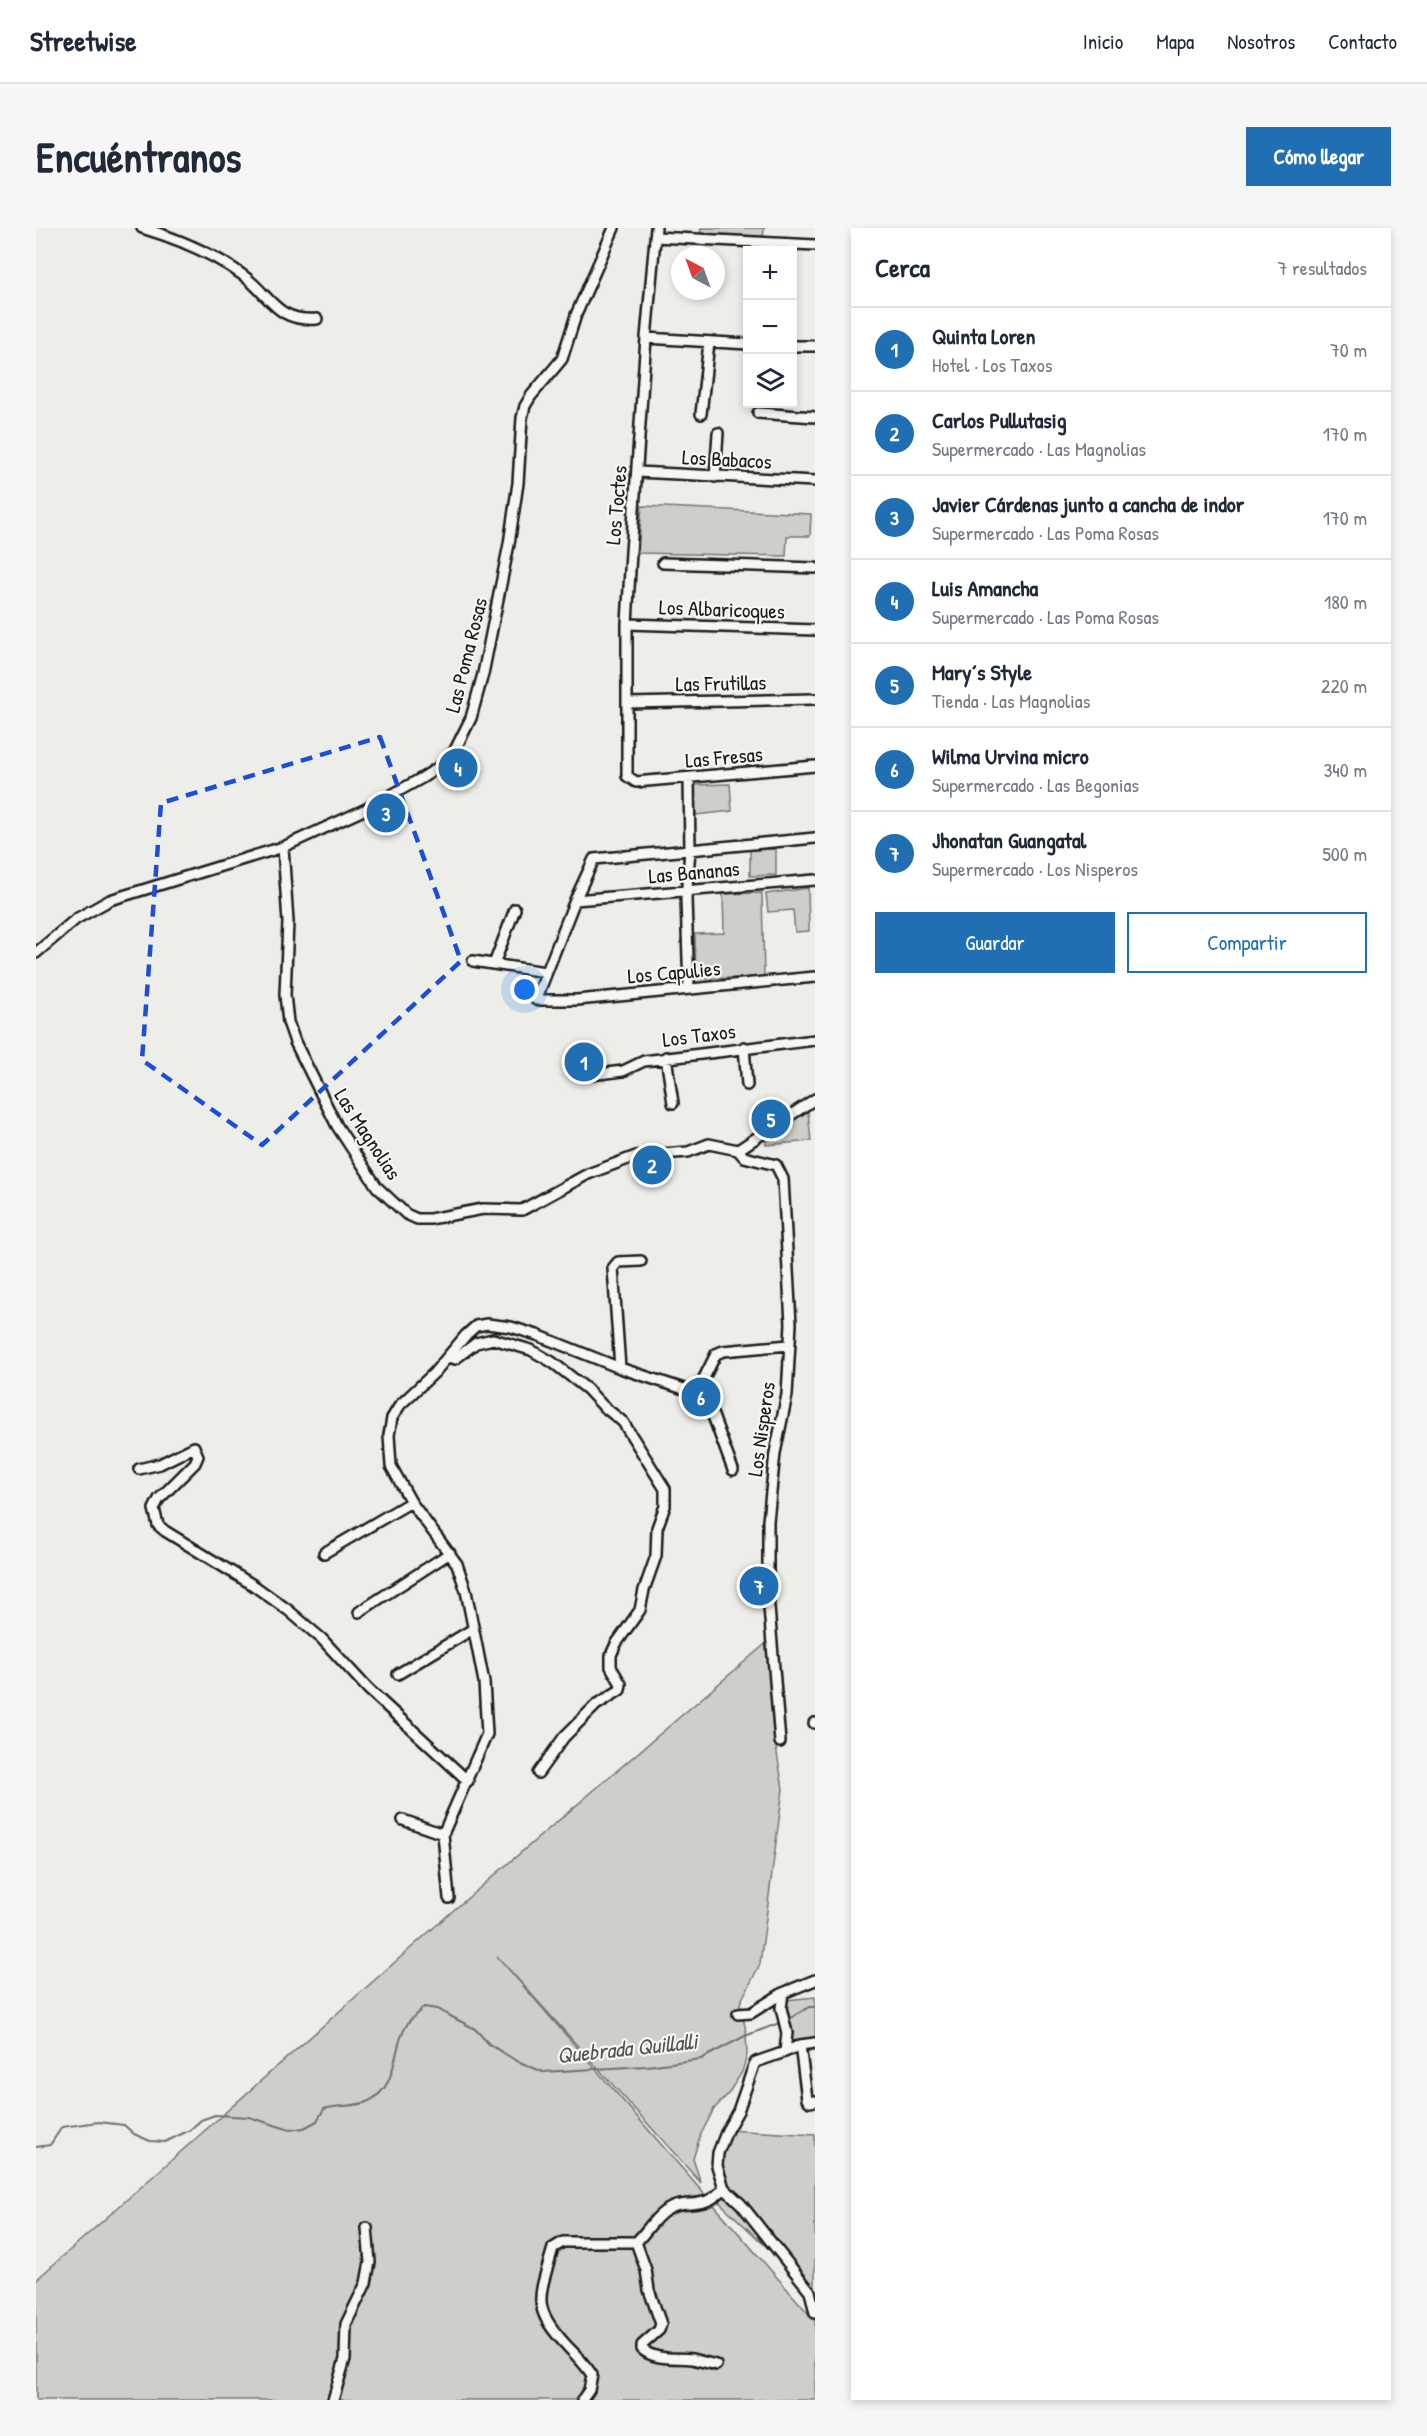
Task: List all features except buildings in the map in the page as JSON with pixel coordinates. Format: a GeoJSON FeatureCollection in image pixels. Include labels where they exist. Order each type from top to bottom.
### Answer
{"type":"FeatureCollection","features":[{"type":"Feature","properties":{"kind":"street"},"geometry":{"type":"LineString","coordinates":[[142,228],[181,240],[244,276],[270,302],[294,318],[317,319]]}},
{"type":"Feature","properties":{"kind":"street","name":"Las Poma Rosas"},"geometry":{"type":"LineString","coordinates":[[36,953],[76,919],[110,900],[283,847],[366,809],[422,778],[442,765],[456,750],[471,718],[501,587],[518,483],[522,418],[525,406],[562,359],[576,315],[614,228]]}},
{"type":"Feature","properties":{"kind":"street"},"geometry":{"type":"LineString","coordinates":[[656,232],[815,244]]}},
{"type":"Feature","properties":{"kind":"street","name":"Los Toctes"},"geometry":{"type":"LineString","coordinates":[[636,782],[627,776],[627,624],[645,338],[656,232]]}},
{"type":"Feature","properties":{"kind":"street"},"geometry":{"type":"LineString","coordinates":[[645,338],[743,344]]}},
{"type":"Feature","properties":{"kind":"street"},"geometry":{"type":"LineString","coordinates":[[701,414],[709,343]]}},
{"type":"Feature","properties":{"kind":"street"},"geometry":{"type":"LineString","coordinates":[[797,346],[815,346]]}},
{"type":"Feature","properties":{"kind":"street"},"geometry":{"type":"LineString","coordinates":[[758,412],[815,417]]}},
{"type":"Feature","properties":{"kind":"street"},"geometry":{"type":"LineString","coordinates":[[715,477],[718,434]]}},
{"type":"Feature","properties":{"kind":"street","name":"Los Babacos"},"geometry":{"type":"LineString","coordinates":[[637,471],[815,481]]}},
{"type":"Feature","properties":{"kind":"street"},"geometry":{"type":"LineString","coordinates":[[663,563],[815,568]]}},
{"type":"Feature","properties":{"kind":"street","name":"Los Albaricoques"},"geometry":{"type":"LineString","coordinates":[[627,624],[815,630]]}},
{"type":"Feature","properties":{"kind":"street","name":"Las Frutillas"},"geometry":{"type":"LineString","coordinates":[[627,703],[815,699]]}},
{"type":"Feature","properties":{"kind":"street","name":"Las Fresas"},"geometry":{"type":"LineString","coordinates":[[636,782],[815,766]]}},
{"type":"Feature","properties":{"kind":"street"},"geometry":{"type":"LineString","coordinates":[[689,778],[690,850],[686,890],[689,989]]}},
{"type":"Feature","properties":{"kind":"street"},"geometry":{"type":"LineString","coordinates":[[473,961],[546,972],[594,859],[815,838]]}},
{"type":"Feature","properties":{"kind":"street","name":"Las Magnolias"},"geometry":{"type":"LineString","coordinates":[[283,847],[288,922],[285,996],[288,1022],[294,1042],[343,1134],[377,1187],[406,1214],[417,1219],[430,1219],[483,1209],[522,1210],[576,1179],[636,1155],[693,1151],[709,1144],[738,1150]]}},
{"type":"Feature","properties":{"kind":"street","name":"Las Bananas"},"geometry":{"type":"LineString","coordinates":[[575,900],[815,880]]}},
{"type":"Feature","properties":{"kind":"street"},"geometry":{"type":"LineString","coordinates":[[494,964],[515,909]]}},
{"type":"Feature","properties":{"kind":"street","name":"Los Capulies"},"geometry":{"type":"LineString","coordinates":[[546,972],[536,1000],[577,1000],[815,977]]}},
{"type":"Feature","properties":{"kind":"street","name":"Los Taxos"},"geometry":{"type":"LineString","coordinates":[[590,1075],[623,1071],[644,1061],[666,1057],[815,1040]]}},
{"type":"Feature","properties":{"kind":"street"},"geometry":{"type":"LineString","coordinates":[[744,1047],[747,1085]]}},
{"type":"Feature","properties":{"kind":"street"},"geometry":{"type":"LineString","coordinates":[[666,1057],[673,1102]]}},
{"type":"Feature","properties":{"kind":"street"},"geometry":{"type":"LineString","coordinates":[[738,1150],[815,1099]]}},
{"type":"Feature","properties":{"kind":"street","name":"Los Nisperos"},"geometry":{"type":"LineString","coordinates":[[738,1150],[744,1157],[771,1163],[781,1174],[792,1309],[786,1395],[775,1453],[768,1521],[768,1595],[780,1742]]}},
{"type":"Feature","properties":{"kind":"street"},"geometry":{"type":"LineString","coordinates":[[620,1368],[613,1268],[618,1262],[641,1261]]}},
{"type":"Feature","properties":{"kind":"street"},"geometry":{"type":"LineString","coordinates":[[449,1898],[443,1834],[485,1741],[488,1719],[484,1682],[462,1575],[450,1554],[411,1502],[391,1466],[389,1435],[392,1418],[400,1405],[448,1357],[466,1335],[476,1326],[487,1324],[511,1327],[537,1335],[620,1368],[687,1390],[699,1388]]}},
{"type":"Feature","properties":{"kind":"street"},"geometry":{"type":"LineString","coordinates":[[448,1357],[455,1359],[476,1342],[493,1339],[520,1346],[552,1362],[587,1389],[623,1422],[665,1489],[665,1506],[657,1528],[656,1556],[644,1590],[642,1605],[611,1655],[611,1667],[621,1684],[620,1690],[596,1705],[564,1737],[538,1773]]}},
{"type":"Feature","properties":{"kind":"street"},"geometry":{"type":"LineString","coordinates":[[699,1388],[716,1354],[723,1351],[789,1345]]}},
{"type":"Feature","properties":{"kind":"street"},"geometry":{"type":"LineString","coordinates":[[699,1388],[713,1416],[733,1470]]}},
{"type":"Feature","properties":{"kind":"street"},"geometry":{"type":"LineString","coordinates":[[139,1469],[160,1464],[194,1447],[198,1456],[195,1463],[159,1499],[154,1509],[158,1525],[288,1610],[327,1644],[368,1689],[468,1780]]}},
{"type":"Feature","properties":{"kind":"street"},"geometry":{"type":"LineString","coordinates":[[324,1553],[411,1502]]}},
{"type":"Feature","properties":{"kind":"street"},"geometry":{"type":"LineString","coordinates":[[358,1612],[450,1554]]}},
{"type":"Feature","properties":{"kind":"street"},"geometry":{"type":"LineString","coordinates":[[398,1674],[473,1629]]}},
{"type":"Feature","properties":{"kind":"street"},"geometry":{"type":"LineString","coordinates":[[403,1820],[443,1834]]}},
{"type":"Feature","properties":{"kind":"street"},"geometry":{"type":"LineString","coordinates":[[738,2014],[751,2013],[783,1993],[815,1980]]}},
{"type":"Feature","properties":{"kind":"street"},"geometry":{"type":"LineString","coordinates":[[783,1993],[781,2008],[787,2033],[784,2052]]}},
{"type":"Feature","properties":{"kind":"street"},"geometry":{"type":"LineString","coordinates":[[815,2043],[800,2045],[756,2062],[738,2111],[727,2130],[716,2159],[724,2188],[741,2204],[810,2291],[815,2313]]}},
{"type":"Feature","properties":{"kind":"street"},"geometry":{"type":"LineString","coordinates":[[800,2045],[807,2099],[810,2102],[815,2101]]}},
{"type":"Feature","properties":{"kind":"street"},"geometry":{"type":"LineString","coordinates":[[582,2400],[589,2390],[592,2375],[585,2364],[550,2329],[540,2309],[543,2285],[553,2248],[563,2242],[636,2242],[665,2211],[674,2207],[710,2201],[724,2188]]}},
{"type":"Feature","properties":{"kind":"street"},"geometry":{"type":"LineString","coordinates":[[333,2400],[345,2358],[345,2324],[366,2283],[370,2262],[367,2228]]}},
{"type":"Feature","properties":{"kind":"street"},"geometry":{"type":"LineString","coordinates":[[636,2242],[661,2324],[659,2330],[642,2345],[642,2349],[646,2353],[662,2357],[716,2365]]}},
{"type":"Feature","properties":{"kind":"highlighted area"},"geometry":{"type":"Polygon","coordinates":[[[380,737],[461,961],[262,1145],[142,1060],[161,803],[380,737]]]}},
{"type":"Feature","properties":{"kind":"shaded area"},"geometry":{"type":"Polygon","coordinates":[[[701,228],[764,228],[763,237],[700,235],[701,228]]]}},
{"type":"Feature","properties":{"kind":"shaded area"},"geometry":{"type":"Polygon","coordinates":[[[642,506],[811,514],[810,536],[787,536],[786,556],[638,553],[642,506]]]}},
{"type":"Feature","properties":{"kind":"shaded area"},"geometry":{"type":"Polygon","coordinates":[[[730,784],[732,811],[696,815],[693,785],[730,784]]]}},
{"type":"Feature","properties":{"kind":"shaded area"},"geometry":{"type":"Polygon","coordinates":[[[776,849],[776,875],[750,876],[750,850],[776,849]]]}},
{"type":"Feature","properties":{"kind":"shaded area"},"geometry":{"type":"Polygon","coordinates":[[[808,888],[809,931],[795,932],[793,910],[768,912],[766,894],[808,888]]]}},
{"type":"Feature","properties":{"kind":"shaded area"},"geometry":{"type":"Polygon","coordinates":[[[762,893],[764,977],[696,979],[695,934],[724,933],[723,894],[762,893]]]}},
{"type":"Feature","properties":{"kind":"shaded area"},"geometry":{"type":"Polygon","coordinates":[[[808,1112],[811,1141],[766,1145],[766,1135],[798,1115],[808,1112]]]}},
{"type":"Feature","properties":{"kind":"shaded area"},"geometry":{"type":"Polygon","coordinates":[[[770,1640],[776,1747],[783,1789],[760,1964],[740,2003],[746,2031],[747,2055],[742,2072],[728,2094],[714,2109],[700,2136],[693,2159],[701,2183],[497,1956],[815,2321],[815,2400],[36,2400],[36,2280],[456,1908],[770,1640]]]}},
{"type":"Feature","properties":{"kind":"shaded area"},"geometry":{"type":"Polygon","coordinates":[[[815,1997],[815,2051],[798,2053],[783,2028],[776,2001],[815,1997]]]}},
{"type":"Feature","properties":{"kind":"shaded area"},"geometry":{"type":"Polygon","coordinates":[[[727,2130],[815,2135],[815,2309],[813,2302],[774,2254],[716,2199],[727,2130]]]}},
{"type":"Feature","properties":{"kind":"waterway","name":"Quebrada Quillalli"},"geometry":{"type":"LineString","coordinates":[[36,2147],[50,2145],[62,2127],[99,2122],[124,2125],[134,2134],[150,2141],[165,2142],[190,2130],[201,2120],[215,2115],[249,2117],[290,2130],[304,2128],[317,2121],[324,2109],[364,2103],[379,2094],[386,2086],[390,2076],[403,2033],[410,2021],[424,2007],[437,2009],[475,2029],[489,2044],[515,2060],[543,2072],[647,2066],[701,2059],[745,2036],[782,2022]]}},
{"type":"Feature","properties":{"kind":"waterway","name":"Quebrada Quillalli"},"geometry":{"type":"LineString","coordinates":[[787,2020],[809,2007],[815,2007]]}},
{"type":"Feature","properties":{"kind":"place","name":"Luis Amancha"},"geometry":{"type":"Point","coordinates":[458,768]}},
{"type":"Feature","properties":{"kind":"place","name":"Javier Cárdenas junto a cancha de indor"},"geometry":{"type":"Point","coordinates":[386,813]}},
{"type":"Feature","properties":{"kind":"place","name":"Quinta Loren"},"geometry":{"type":"Point","coordinates":[584,1062]}},
{"type":"Feature","properties":{"kind":"place","name":"Mary´s Style"},"geometry":{"type":"Point","coordinates":[771,1119]}},
{"type":"Feature","properties":{"kind":"place","name":"Carlos Pullutasig"},"geometry":{"type":"Point","coordinates":[652,1165]}},
{"type":"Feature","properties":{"kind":"place","name":"Wilma Urvina micro"},"geometry":{"type":"Point","coordinates":[701,1397]}},
{"type":"Feature","properties":{"kind":"place","name":"Jhonatan Guangatal"},"geometry":{"type":"Point","coordinates":[759,1586]}}]}
